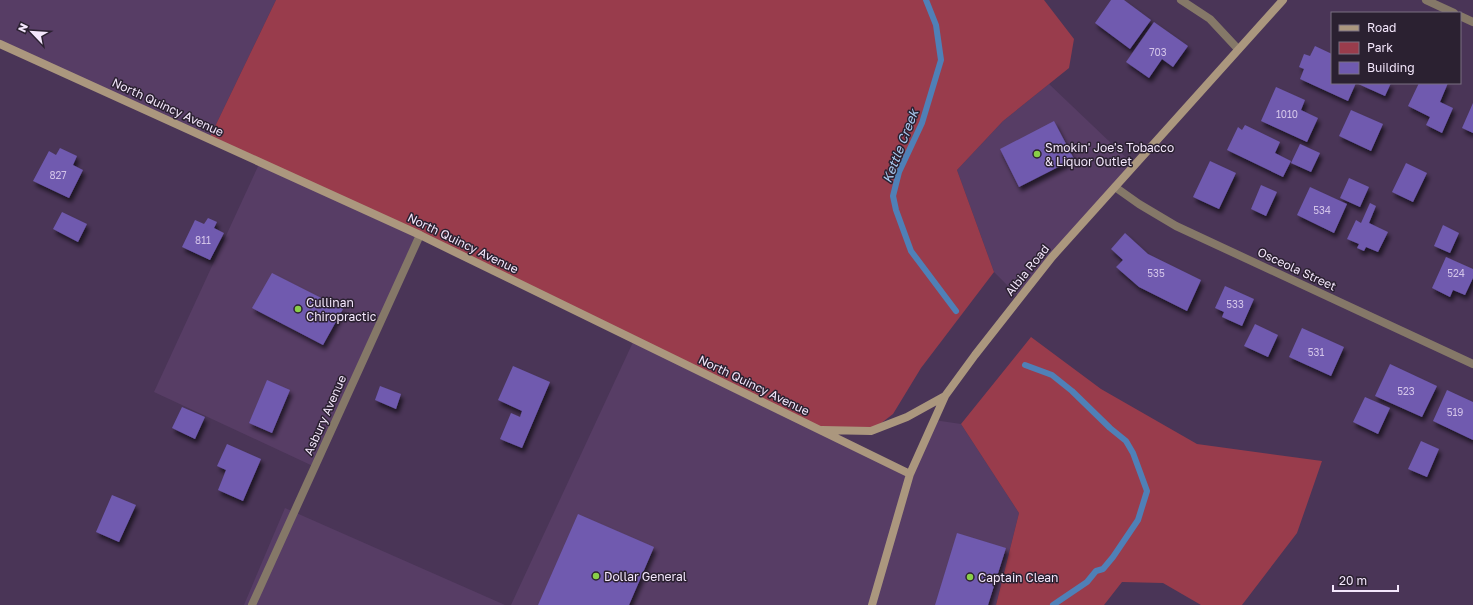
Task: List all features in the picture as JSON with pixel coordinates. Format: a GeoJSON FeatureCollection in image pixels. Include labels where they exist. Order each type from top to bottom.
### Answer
{"type":"FeatureCollection","features":[{"type":"Feature","properties":{"kind":"main road","name":"Albia Road"},"geometry":{"type":"LineString","coordinates":[[872,605],[910,474],[945,396],[975,355],[1052,257],[1283,0]]}},
{"type":"Feature","properties":{"kind":"main road","name":"North Quincy Avenue"},"geometry":{"type":"LineString","coordinates":[[0,44],[420,236],[910,474]]}},
{"type":"Feature","properties":{"kind":"main road"},"geometry":{"type":"LineString","coordinates":[[819,430],[871,431],[907,417],[945,396]]}},
{"type":"Feature","properties":{"kind":"street"},"geometry":{"type":"LineString","coordinates":[[1181,0],[1210,19],[1238,49]]}},
{"type":"Feature","properties":{"kind":"street"},"geometry":{"type":"LineString","coordinates":[[1426,0],[1452,12]]}},
{"type":"Feature","properties":{"kind":"street"},"geometry":{"type":"LineString","coordinates":[[1461,16],[1473,22]]}},
{"type":"Feature","properties":{"kind":"street","name":"Osceola Street"},"geometry":{"type":"LineString","coordinates":[[1115,187],[1139,204],[1176,226],[1473,364]]}},
{"type":"Feature","properties":{"kind":"street","name":"Asbury Avenue"},"geometry":{"type":"LineString","coordinates":[[252,605],[420,236]]}},
{"type":"Feature","properties":{"kind":"shaded area"},"geometry":{"type":"Polygon","coordinates":[[[0,0],[276,0],[209,139],[0,44],[0,0]]]}},
{"type":"Feature","properties":{"kind":"shaded area"},"geometry":{"type":"Polygon","coordinates":[[[1049,84],[1134,165],[1020,298],[994,272],[957,170],[1003,121],[1049,84]]]}},
{"type":"Feature","properties":{"kind":"shaded area"},"geometry":{"type":"Polygon","coordinates":[[[260,162],[420,235],[315,467],[154,392],[260,162]]]}},
{"type":"Feature","properties":{"kind":"shaded area"},"geometry":{"type":"Polygon","coordinates":[[[634,340],[910,474],[934,420],[961,424],[1019,513],[996,605],[511,605],[634,340]]]}},
{"type":"Feature","properties":{"kind":"shaded area"},"geometry":{"type":"Polygon","coordinates":[[[285,508],[505,605],[244,605],[285,508]]]}},
{"type":"Feature","properties":{"kind":"green space"},"geometry":{"type":"Polygon","coordinates":[[[276,0],[1044,0],[1074,39],[1069,68],[1003,121],[957,170],[994,272],[921,368],[893,414],[871,431],[819,430],[420,235],[209,139],[276,0]]]}},
{"type":"Feature","properties":{"kind":"green space"},"geometry":{"type":"Polygon","coordinates":[[[1031,337],[1101,389],[1197,444],[1322,461],[1297,533],[1242,605],[1201,605],[1163,583],[1122,582],[1104,605],[996,605],[1019,513],[961,424],[1031,337]]]}},
{"type":"Feature","properties":{"kind":"building"},"geometry":{"type":"Polygon","coordinates":[[[1111,0],[1124,0],[1151,20],[1130,49],[1095,23],[1111,0]]]}},
{"type":"Feature","properties":{"kind":"building"},"geometry":{"type":"Polygon","coordinates":[[[1154,22],[1188,46],[1173,67],[1162,59],[1149,78],[1126,62],[1154,22]]]}},
{"type":"Feature","properties":{"kind":"building"},"geometry":{"type":"Polygon","coordinates":[[[1315,46],[1331,54],[1331,84],[1356,84],[1348,101],[1300,79],[1304,69],[1299,67],[1304,54],[1310,56],[1315,46]]]}},
{"type":"Feature","properties":{"kind":"building"},"geometry":{"type":"Polygon","coordinates":[[[1358,84],[1391,84],[1385,96],[1358,84]]]}},
{"type":"Feature","properties":{"kind":"building"},"geometry":{"type":"Polygon","coordinates":[[[1419,84],[1448,84],[1440,102],[1453,108],[1442,133],[1426,125],[1430,117],[1408,106],[1419,84]]]}},
{"type":"Feature","properties":{"kind":"building"},"geometry":{"type":"Polygon","coordinates":[[[1276,87],[1305,100],[1301,110],[1318,118],[1307,142],[1261,121],[1276,87]]]}},
{"type":"Feature","properties":{"kind":"building"},"geometry":{"type":"Polygon","coordinates":[[[1473,103],[1473,133],[1462,128],[1473,103]]]}},
{"type":"Feature","properties":{"kind":"building"},"geometry":{"type":"Polygon","coordinates":[[[1351,110],[1383,124],[1371,151],[1339,136],[1351,110]]]}},
{"type":"Feature","properties":{"kind":"building","name":"Smokin' Joe's Tobacco & Liquor Outlet"},"geometry":{"type":"Polygon","coordinates":[[[1054,121],[1074,159],[1019,187],[1000,149],[1054,121]]]}},
{"type":"Feature","properties":{"kind":"building"},"geometry":{"type":"Polygon","coordinates":[[[1245,125],[1280,142],[1275,153],[1291,161],[1283,177],[1227,150],[1238,127],[1242,130],[1245,125]]]}},
{"type":"Feature","properties":{"kind":"building"},"geometry":{"type":"Polygon","coordinates":[[[1300,144],[1320,153],[1311,172],[1291,163],[1300,144]]]}},
{"type":"Feature","properties":{"kind":"building"},"geometry":{"type":"Polygon","coordinates":[[[60,148],[77,156],[73,165],[83,170],[69,198],[33,181],[49,151],[56,155],[60,148]]]}},
{"type":"Feature","properties":{"kind":"building"},"geometry":{"type":"Polygon","coordinates":[[[1210,161],[1236,173],[1219,209],[1193,197],[1210,161]]]}},
{"type":"Feature","properties":{"kind":"building"},"geometry":{"type":"Polygon","coordinates":[[[1406,163],[1427,173],[1413,202],[1392,192],[1406,163]]]}},
{"type":"Feature","properties":{"kind":"building"},"geometry":{"type":"Polygon","coordinates":[[[1349,178],[1369,187],[1360,207],[1340,198],[1349,178]]]}},
{"type":"Feature","properties":{"kind":"building"},"geometry":{"type":"Polygon","coordinates":[[[1261,185],[1277,192],[1266,216],[1251,209],[1261,185]]]}},
{"type":"Feature","properties":{"kind":"building"},"geometry":{"type":"Polygon","coordinates":[[[1310,187],[1347,204],[1334,233],[1297,215],[1310,187]]]}},
{"type":"Feature","properties":{"kind":"building"},"geometry":{"type":"Polygon","coordinates":[[[1370,203],[1376,206],[1369,223],[1388,232],[1378,252],[1366,247],[1364,251],[1357,248],[1359,244],[1347,239],[1356,220],[1361,223],[1370,203]]]}},
{"type":"Feature","properties":{"kind":"building"},"geometry":{"type":"Polygon","coordinates":[[[62,212],[87,224],[78,242],[53,229],[62,212]]]}},
{"type":"Feature","properties":{"kind":"building"},"geometry":{"type":"Polygon","coordinates":[[[208,218],[217,222],[214,228],[224,233],[210,260],[182,247],[195,220],[204,224],[208,218]]]}},
{"type":"Feature","properties":{"kind":"building"},"geometry":{"type":"Polygon","coordinates":[[[1443,225],[1459,233],[1450,253],[1434,246],[1443,225]]]}},
{"type":"Feature","properties":{"kind":"building"},"geometry":{"type":"Polygon","coordinates":[[[1125,233],[1148,254],[1201,280],[1187,311],[1139,287],[1116,267],[1123,260],[1111,249],[1125,233]]]}},
{"type":"Feature","properties":{"kind":"building"},"geometry":{"type":"Polygon","coordinates":[[[1446,257],[1473,269],[1473,278],[1465,295],[1453,290],[1450,297],[1432,288],[1446,257]]]}},
{"type":"Feature","properties":{"kind":"building","name":"Cullinan Chiropractic"},"geometry":{"type":"Polygon","coordinates":[[[272,273],[343,309],[323,345],[252,308],[272,273]]]}},
{"type":"Feature","properties":{"kind":"building"},"geometry":{"type":"Polygon","coordinates":[[[1225,286],[1254,299],[1242,326],[1222,317],[1224,312],[1215,308],[1225,286]]]}},
{"type":"Feature","properties":{"kind":"building"},"geometry":{"type":"Polygon","coordinates":[[[1255,324],[1278,335],[1268,357],[1244,346],[1255,324]]]}},
{"type":"Feature","properties":{"kind":"building"},"geometry":{"type":"Polygon","coordinates":[[[1302,328],[1344,347],[1331,376],[1289,357],[1302,328]]]}},
{"type":"Feature","properties":{"kind":"building"},"geometry":{"type":"Polygon","coordinates":[[[1390,364],[1437,386],[1422,417],[1375,396],[1390,364]]]}},
{"type":"Feature","properties":{"kind":"building"},"geometry":{"type":"Polygon","coordinates":[[[513,366],[550,382],[522,448],[500,439],[511,413],[520,417],[522,411],[498,400],[513,366]]]}},
{"type":"Feature","properties":{"kind":"building"},"geometry":{"type":"Polygon","coordinates":[[[267,380],[290,390],[272,433],[249,423],[267,380]]]}},
{"type":"Feature","properties":{"kind":"building"},"geometry":{"type":"Polygon","coordinates":[[[380,386],[401,394],[396,409],[375,400],[380,386]]]}},
{"type":"Feature","properties":{"kind":"building"},"geometry":{"type":"Polygon","coordinates":[[[1447,390],[1473,402],[1473,440],[1433,421],[1447,390]]]}},
{"type":"Feature","properties":{"kind":"building"},"geometry":{"type":"Polygon","coordinates":[[[1365,397],[1390,408],[1378,434],[1353,422],[1365,397]]]}},
{"type":"Feature","properties":{"kind":"building"},"geometry":{"type":"Polygon","coordinates":[[[182,407],[205,417],[195,439],[172,428],[182,407]]]}},
{"type":"Feature","properties":{"kind":"building"},"geometry":{"type":"Polygon","coordinates":[[[1421,441],[1439,449],[1427,477],[1408,469],[1421,441]]]}},
{"type":"Feature","properties":{"kind":"building"},"geometry":{"type":"Polygon","coordinates":[[[227,444],[261,459],[243,501],[218,490],[226,470],[217,466],[227,444]]]}},
{"type":"Feature","properties":{"kind":"building"},"geometry":{"type":"Polygon","coordinates":[[[112,495],[136,505],[119,542],[96,532],[112,495]]]}},
{"type":"Feature","properties":{"kind":"building","name":"Dollar General"},"geometry":{"type":"Polygon","coordinates":[[[578,514],[654,547],[629,605],[538,605],[578,514]]]}},
{"type":"Feature","properties":{"kind":"building","name":"Captain Clean"},"geometry":{"type":"Polygon","coordinates":[[[957,533],[1006,548],[988,605],[935,605],[957,533]]]}},
{"type":"Feature","properties":{"kind":"waterway","name":"Kettle Creek"},"geometry":{"type":"LineString","coordinates":[[926,0],[936,25],[941,60],[922,123],[899,172],[893,196],[896,210],[911,251],[956,311]]}},
{"type":"Feature","properties":{"kind":"waterway","name":"Kettle Creek"},"geometry":{"type":"LineString","coordinates":[[1025,365],[1052,375],[1072,391],[1110,428],[1126,441],[1133,453],[1147,491],[1138,520],[1113,557],[1103,569],[1096,571],[1087,582],[1053,605]]}},
{"type":"Feature","properties":{"kind":"place","name":"Smokin' Joe's Tobacco & Liquor Outlet"},"geometry":{"type":"Point","coordinates":[1037,154]}},
{"type":"Feature","properties":{"kind":"place","name":"Cullinan Chiropractic"},"geometry":{"type":"Point","coordinates":[298,309]}},
{"type":"Feature","properties":{"kind":"place","name":"Dollar General"},"geometry":{"type":"Point","coordinates":[596,576]}},
{"type":"Feature","properties":{"kind":"place","name":"Captain Clean"},"geometry":{"type":"Point","coordinates":[970,577]}}]}
